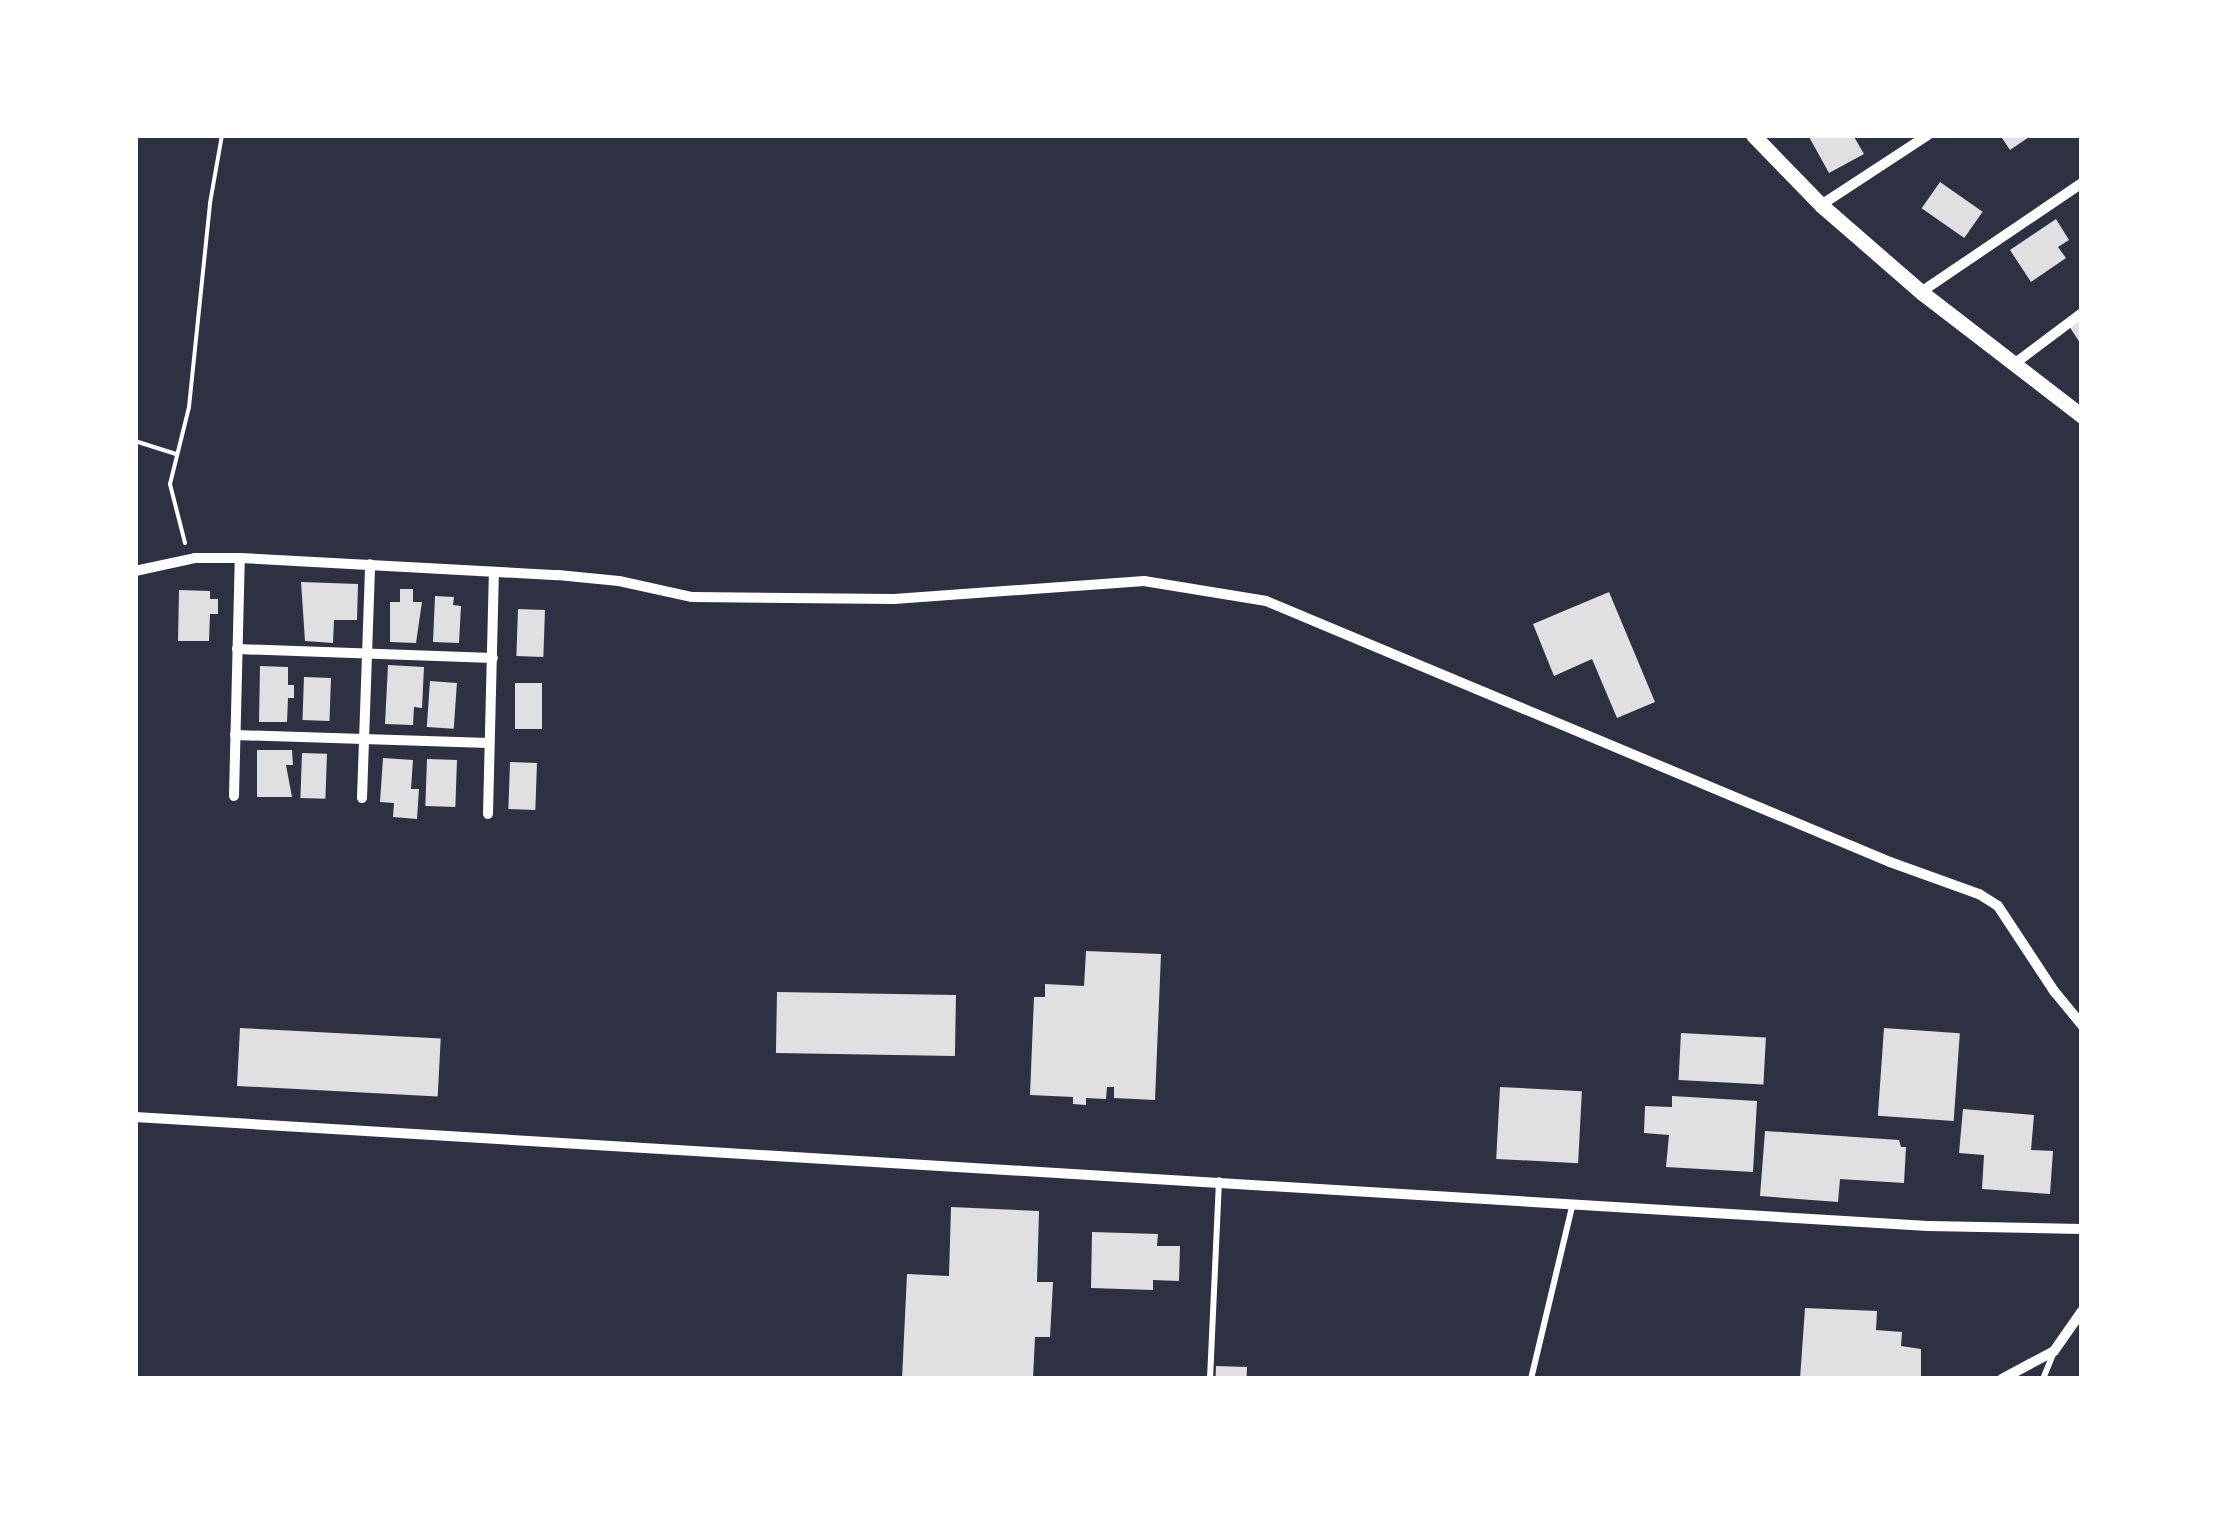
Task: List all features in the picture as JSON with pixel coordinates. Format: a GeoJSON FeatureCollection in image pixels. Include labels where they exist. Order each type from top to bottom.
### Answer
{"type":"FeatureCollection","features":[{"type":"Feature","properties":{"kind":"street"},"geometry":{"type":"LineString","coordinates":[[1753,135],[1822,205],[1921,292],[2080,411]]}},
{"type":"Feature","properties":{"kind":"street"},"geometry":{"type":"LineString","coordinates":[[1822,205],[1928,135]]}},
{"type":"Feature","properties":{"kind":"street"},"geometry":{"type":"LineString","coordinates":[[1921,292],[2082,183]]}},
{"type":"Feature","properties":{"kind":"street"},"geometry":{"type":"LineString","coordinates":[[2014,364],[2082,313]]}},
{"type":"Feature","properties":{"kind":"street"},"geometry":{"type":"LineString","coordinates":[[135,571],[194,558],[240,558],[619,581],[692,596],[894,599],[1144,581],[1266,601],[1872,854],[1979,894],[1998,906],[2054,991],[2082,1025]]}},
{"type":"Feature","properties":{"kind":"street"},"geometry":{"type":"LineString","coordinates":[[234,796],[240,558]]}},
{"type":"Feature","properties":{"kind":"street"},"geometry":{"type":"LineString","coordinates":[[362,798],[370,564]]}},
{"type":"Feature","properties":{"kind":"street"},"geometry":{"type":"LineString","coordinates":[[488,814],[494,574]]}},
{"type":"Feature","properties":{"kind":"street"},"geometry":{"type":"LineString","coordinates":[[237,649],[493,658]]}},
{"type":"Feature","properties":{"kind":"street"},"geometry":{"type":"LineString","coordinates":[[235,735],[489,742]]}},
{"type":"Feature","properties":{"kind":"street"},"geometry":{"type":"LineString","coordinates":[[135,1118],[1219,1180],[1928,1226],[2082,1229]]}},
{"type":"Feature","properties":{"kind":"street"},"geometry":{"type":"LineString","coordinates":[[2002,1379],[2054,1351],[2082,1311]]}},
{"type":"Feature","properties":{"kind":"lane"},"geometry":{"type":"LineString","coordinates":[[1210,1379],[1219,1180]]}},
{"type":"Feature","properties":{"kind":"lane"},"geometry":{"type":"LineString","coordinates":[[1531,1379],[1573,1202]]}},
{"type":"Feature","properties":{"kind":"lane"},"geometry":{"type":"LineString","coordinates":[[2043,1379],[2054,1351]]}},
{"type":"Feature","properties":{"kind":"path"},"geometry":{"type":"LineString","coordinates":[[194,558],[180,536],[170,484],[188,407],[210,203],[222,135]]}},
{"type":"Feature","properties":{"kind":"path"},"geometry":{"type":"LineString","coordinates":[[135,442],[176,454]]}},
{"type":"Feature","properties":{"kind":"building"},"geometry":{"type":"Polygon","coordinates":[[[1808,135],[1853,135],[1864,154],[1829,173],[1808,135]]]}},
{"type":"Feature","properties":{"kind":"building"},"geometry":{"type":"Polygon","coordinates":[[[2000,135],[2032,135],[2010,150],[2000,135]]]}},
{"type":"Feature","properties":{"kind":"building"},"geometry":{"type":"Polygon","coordinates":[[[1940,182],[1983,212],[1964,238],[1922,208],[1940,182]]]}},
{"type":"Feature","properties":{"kind":"building"},"geometry":{"type":"Polygon","coordinates":[[[2056,219],[2069,240],[2058,247],[2066,258],[2031,282],[2010,250],[2056,219]]]}},
{"type":"Feature","properties":{"kind":"building"},"geometry":{"type":"Polygon","coordinates":[[[2082,317],[2082,346],[2069,326],[2082,317]]]}},
{"type":"Feature","properties":{"kind":"building"},"geometry":{"type":"Polygon","coordinates":[[[301,582],[358,584],[357,620],[334,620],[333,643],[305,641],[301,582]]]}},
{"type":"Feature","properties":{"kind":"building"},"geometry":{"type":"Polygon","coordinates":[[[400,589],[413,589],[413,602],[422,602],[416,643],[390,642],[390,602],[400,602],[400,589]]]}},
{"type":"Feature","properties":{"kind":"building"},"geometry":{"type":"Polygon","coordinates":[[[179,590],[210,591],[210,599],[218,599],[218,614],[210,614],[209,641],[178,641],[179,590]]]}},
{"type":"Feature","properties":{"kind":"building"},"geometry":{"type":"Polygon","coordinates":[[[1609,592],[1655,702],[1617,718],[1592,659],[1554,676],[1533,624],[1609,592]]]}},
{"type":"Feature","properties":{"kind":"building"},"geometry":{"type":"Polygon","coordinates":[[[435,596],[454,597],[453,605],[461,606],[459,643],[433,642],[435,596]]]}},
{"type":"Feature","properties":{"kind":"building"},"geometry":{"type":"Polygon","coordinates":[[[518,609],[545,610],[543,657],[516,656],[518,609]]]}},
{"type":"Feature","properties":{"kind":"building"},"geometry":{"type":"Polygon","coordinates":[[[388,665],[424,667],[422,708],[414,707],[413,725],[385,724],[388,665]]]}},
{"type":"Feature","properties":{"kind":"building"},"geometry":{"type":"Polygon","coordinates":[[[260,666],[288,667],[288,685],[294,685],[294,698],[288,698],[287,722],[259,722],[260,666]]]}},
{"type":"Feature","properties":{"kind":"building"},"geometry":{"type":"Polygon","coordinates":[[[304,677],[331,678],[329,721],[302,720],[304,677]]]}},
{"type":"Feature","properties":{"kind":"building"},"geometry":{"type":"Polygon","coordinates":[[[430,681],[457,683],[454,729],[427,727],[430,681]]]}},
{"type":"Feature","properties":{"kind":"building"},"geometry":{"type":"Polygon","coordinates":[[[515,683],[542,683],[542,729],[515,729],[515,683]]]}},
{"type":"Feature","properties":{"kind":"building"},"geometry":{"type":"Polygon","coordinates":[[[257,750],[292,750],[293,765],[286,765],[292,797],[257,797],[257,750]]]}},
{"type":"Feature","properties":{"kind":"building"},"geometry":{"type":"Polygon","coordinates":[[[302,753],[327,754],[325,799],[300,798],[302,753]]]}},
{"type":"Feature","properties":{"kind":"building"},"geometry":{"type":"Polygon","coordinates":[[[383,758],[413,760],[411,789],[419,789],[417,819],[393,817],[394,803],[380,802],[383,758]]]}},
{"type":"Feature","properties":{"kind":"building"},"geometry":{"type":"Polygon","coordinates":[[[427,759],[457,760],[455,807],[425,806],[427,759]]]}},
{"type":"Feature","properties":{"kind":"building"},"geometry":{"type":"Polygon","coordinates":[[[510,762],[537,763],[535,810],[508,809],[510,762]]]}},
{"type":"Feature","properties":{"kind":"building"},"geometry":{"type":"Polygon","coordinates":[[[1086,951],[1161,954],[1155,1100],[1114,1098],[1114,1087],[1107,1087],[1106,1099],[1086,1098],[1086,1105],[1073,1104],[1073,1097],[1030,1095],[1034,997],[1045,997],[1045,984],[1084,986],[1086,951]]]}},
{"type":"Feature","properties":{"kind":"building"},"geometry":{"type":"Polygon","coordinates":[[[777,992],[956,995],[955,1056],[776,1053],[777,992]]]}},
{"type":"Feature","properties":{"kind":"building"},"geometry":{"type":"Polygon","coordinates":[[[240,1028],[441,1039],[438,1096],[237,1086],[240,1028]]]}},
{"type":"Feature","properties":{"kind":"building"},"geometry":{"type":"Polygon","coordinates":[[[1884,1028],[1960,1033],[1954,1121],[1878,1116],[1884,1028]]]}},
{"type":"Feature","properties":{"kind":"building"},"geometry":{"type":"Polygon","coordinates":[[[1681,1033],[1766,1037],[1763,1084],[1679,1080],[1681,1033]]]}},
{"type":"Feature","properties":{"kind":"building"},"geometry":{"type":"Polygon","coordinates":[[[1500,1087],[1582,1091],[1578,1163],[1496,1159],[1500,1087]]]}},
{"type":"Feature","properties":{"kind":"building"},"geometry":{"type":"Polygon","coordinates":[[[1672,1096],[1757,1101],[1753,1172],[1666,1167],[1669,1135],[1644,1133],[1645,1106],[1672,1107],[1672,1096]]]}},
{"type":"Feature","properties":{"kind":"building"},"geometry":{"type":"Polygon","coordinates":[[[1963,1109],[2034,1115],[2031,1150],[2053,1151],[2050,1194],[1982,1189],[1984,1155],[1959,1153],[1963,1109]]]}},
{"type":"Feature","properties":{"kind":"building"},"geometry":{"type":"Polygon","coordinates":[[[1765,1131],[1899,1140],[1901,1147],[1906,1147],[1904,1183],[1840,1179],[1838,1202],[1760,1196],[1765,1131]]]}},
{"type":"Feature","properties":{"kind":"building"},"geometry":{"type":"Polygon","coordinates":[[[951,1207],[1039,1211],[1037,1282],[1053,1282],[1050,1337],[1035,1337],[1033,1379],[902,1379],[907,1274],[949,1276],[951,1207]]]}},
{"type":"Feature","properties":{"kind":"building"},"geometry":{"type":"Polygon","coordinates":[[[1092,1232],[1158,1234],[1157,1246],[1180,1246],[1179,1281],[1153,1280],[1153,1290],[1091,1288],[1092,1232]]]}},
{"type":"Feature","properties":{"kind":"building"},"geometry":{"type":"Polygon","coordinates":[[[1805,1308],[1877,1311],[1876,1330],[1902,1332],[1901,1346],[1921,1349],[1921,1379],[1800,1379],[1805,1308]]]}},
{"type":"Feature","properties":{"kind":"building"},"geometry":{"type":"Polygon","coordinates":[[[1216,1366],[1247,1367],[1247,1379],[1216,1379],[1216,1366]]]}}]}
